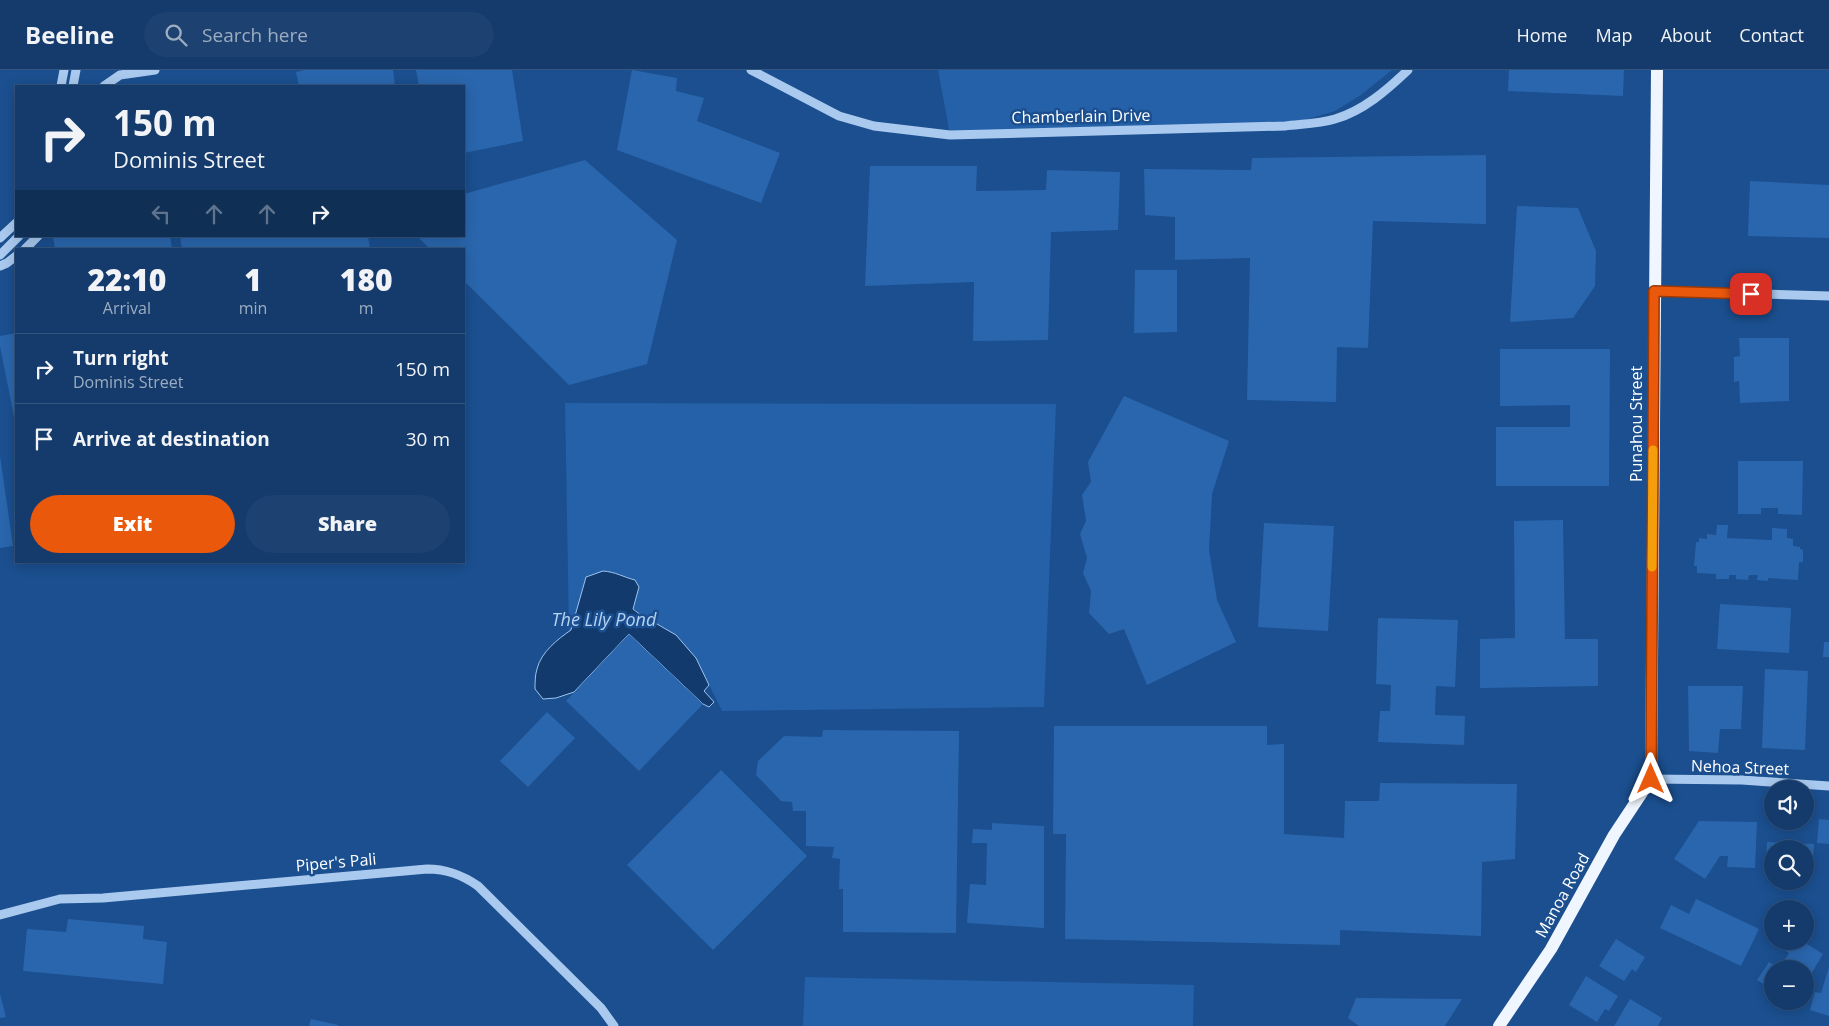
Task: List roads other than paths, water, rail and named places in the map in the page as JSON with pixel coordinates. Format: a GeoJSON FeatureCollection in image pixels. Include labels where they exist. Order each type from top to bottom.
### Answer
{"type":"FeatureCollection","features":[{"type":"Feature","properties":{"kind":"main road","name":"Punahou Street"},"geometry":{"type":"LineString","coordinates":[[1651,779],[1657,70]]}},
{"type":"Feature","properties":{"kind":"main road","name":"Manoa Road"},"geometry":{"type":"LineString","coordinates":[[1499,1026],[1551,950],[1614,835],[1651,779]]}},
{"type":"Feature","properties":{"kind":"street"},"geometry":{"type":"LineString","coordinates":[[61,85],[64,70]]}},
{"type":"Feature","properties":{"kind":"street"},"geometry":{"type":"LineString","coordinates":[[73,85],[76,70]]}},
{"type":"Feature","properties":{"kind":"street"},"geometry":{"type":"LineString","coordinates":[[105,85],[120,75],[155,70]]}},
{"type":"Feature","properties":{"kind":"street","name":"Chamberlain Drive"},"geometry":{"type":"LineString","coordinates":[[751,70],[839,116],[874,126],[950,135],[1285,126],[1334,120],[1363,106],[1391,86],[1408,70]]}},
{"type":"Feature","properties":{"kind":"street"},"geometry":{"type":"LineString","coordinates":[[0,238],[15,224]]}},
{"type":"Feature","properties":{"kind":"street"},"geometry":{"type":"LineString","coordinates":[[0,255],[18,237]]}},
{"type":"Feature","properties":{"kind":"street"},"geometry":{"type":"LineString","coordinates":[[26,248],[37,237]]}},
{"type":"Feature","properties":{"kind":"street"},"geometry":{"type":"LineString","coordinates":[[0,266],[8,264],[15,257]]}},
{"type":"Feature","properties":{"kind":"street"},"geometry":{"type":"LineString","coordinates":[[1654,291],[1829,296]]}},
{"type":"Feature","properties":{"kind":"street","name":"Nehoa Street"},"geometry":{"type":"LineString","coordinates":[[1651,779],[1742,780],[1829,786]]}},
{"type":"Feature","properties":{"kind":"street","name":"Piper's Pali"},"geometry":{"type":"LineString","coordinates":[[0,915],[60,899],[103,898],[427,869],[444,870],[460,875],[478,886],[601,1008],[614,1026]]}},
{"type":"Feature","properties":{"kind":"water","name":"The Lily Pond"},"geometry":{"type":"Polygon","coordinates":[[[603,571],[616,573],[635,580],[639,587],[633,609],[676,635],[696,658],[709,685],[704,691],[714,702],[709,707],[703,704],[629,634],[574,692],[556,698],[543,699],[535,689],[536,671],[542,657],[571,630],[586,577],[603,571]]]}}]}
